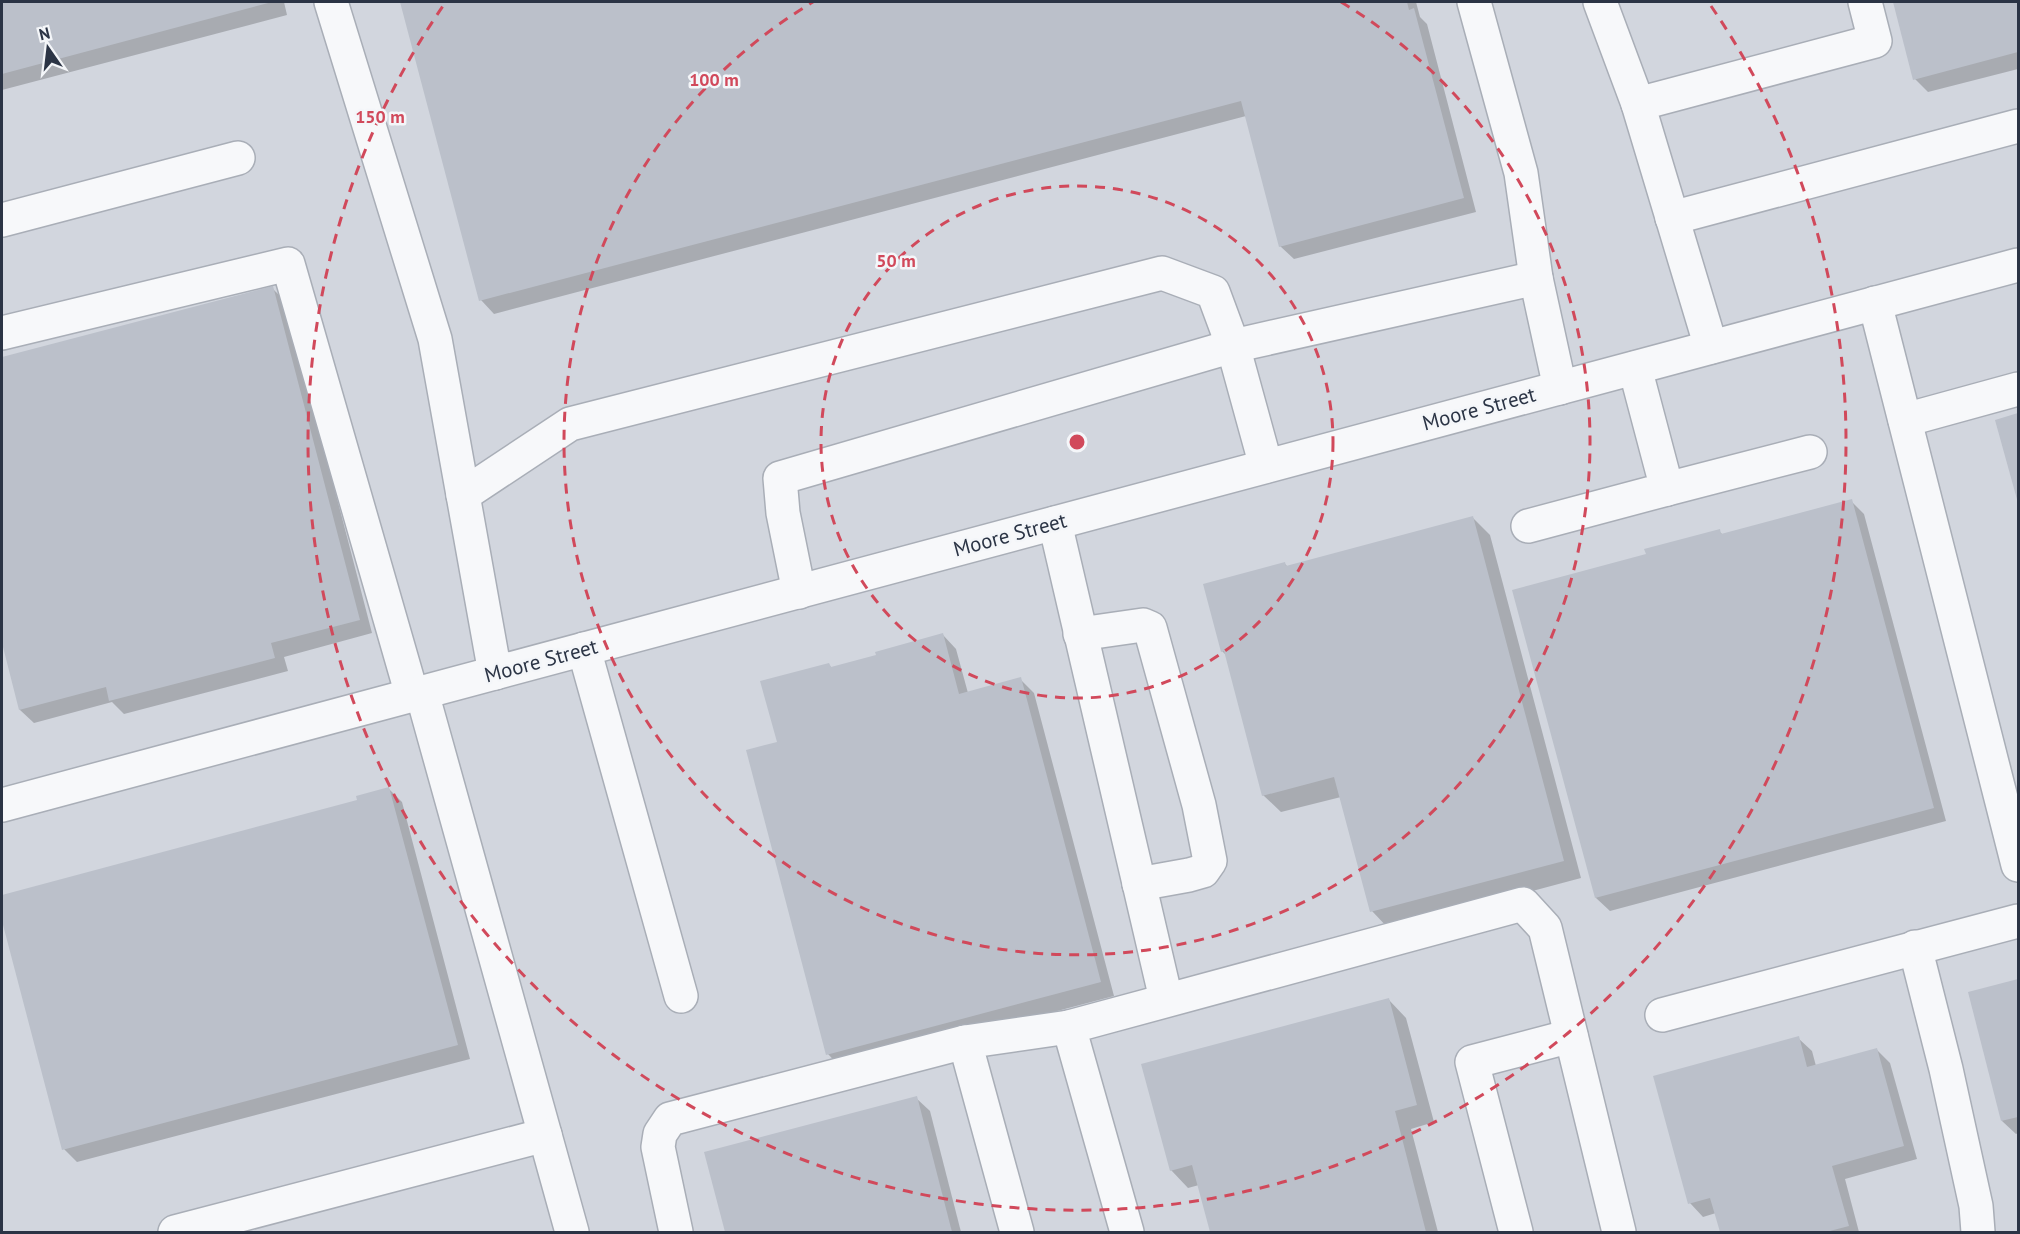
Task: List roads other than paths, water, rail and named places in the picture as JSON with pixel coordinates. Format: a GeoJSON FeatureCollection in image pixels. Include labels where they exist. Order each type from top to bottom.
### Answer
{"type":"FeatureCollection","features":[{"type":"Feature","properties":{"kind":"street"},"geometry":{"type":"LineString","coordinates":[[331,2],[435,339],[495,673]]}},
{"type":"Feature","properties":{"kind":"street"},"geometry":{"type":"LineString","coordinates":[[1474,2],[1521,173],[1536,278],[1560,388]]}},
{"type":"Feature","properties":{"kind":"street"},"geometry":{"type":"LineString","coordinates":[[1600,2],[1638,104],[1711,347]]}},
{"type":"Feature","properties":{"kind":"street"},"geometry":{"type":"LineString","coordinates":[[1638,104],[1875,41],[1865,2]]}},
{"type":"Feature","properties":{"kind":"street"},"geometry":{"type":"LineString","coordinates":[[1672,218],[2019,126]]}},
{"type":"Feature","properties":{"kind":"street"},"geometry":{"type":"LineString","coordinates":[[2,220],[238,158]]}},
{"type":"Feature","properties":{"kind":"street"},"geometry":{"type":"LineString","coordinates":[[2,333],[288,264],[417,694],[572,1233]]}},
{"type":"Feature","properties":{"kind":"street","name":"Moore Street"},"geometry":{"type":"LineString","coordinates":[[2,806],[2019,265]]}},
{"type":"Feature","properties":{"kind":"street"},"geometry":{"type":"LineString","coordinates":[[463,495],[570,424],[1162,273],[1213,292],[1233,346],[1266,466]]}},
{"type":"Feature","properties":{"kind":"street"},"geometry":{"type":"LineString","coordinates":[[799,592],[783,513],[780,478],[1233,346],[1536,278]]}},
{"type":"Feature","properties":{"kind":"street"},"geometry":{"type":"LineString","coordinates":[[1875,303],[2019,865]]}},
{"type":"Feature","properties":{"kind":"street"},"geometry":{"type":"LineString","coordinates":[[1635,368],[1667,489]]}},
{"type":"Feature","properties":{"kind":"street"},"geometry":{"type":"LineString","coordinates":[[1905,420],[2019,389]]}},
{"type":"Feature","properties":{"kind":"street"},"geometry":{"type":"LineString","coordinates":[[1528,526],[1810,452]]}},
{"type":"Feature","properties":{"kind":"street"},"geometry":{"type":"LineString","coordinates":[[1054,523],[1166,999]]}},
{"type":"Feature","properties":{"kind":"street"},"geometry":{"type":"LineString","coordinates":[[1080,634],[1143,625],[1150,628],[1199,805],[1210,861],[1203,871],[1139,884]]}},
{"type":"Feature","properties":{"kind":"street"},"geometry":{"type":"LineString","coordinates":[[584,649],[681,996]]}},
{"type":"Feature","properties":{"kind":"street"},"geometry":{"type":"LineString","coordinates":[[676,1233],[657,1147],[660,1134],[670,1119],[966,1042],[1069,1027],[1523,904],[1545,928],[1619,1233]]}},
{"type":"Feature","properties":{"kind":"street"},"geometry":{"type":"LineString","coordinates":[[1662,1015],[2019,921]]}},
{"type":"Feature","properties":{"kind":"street"},"geometry":{"type":"LineString","coordinates":[[1915,948],[1946,1069],[1976,1206],[1978,1233]]}},
{"type":"Feature","properties":{"kind":"street"},"geometry":{"type":"LineString","coordinates":[[1069,1027],[1127,1233]]}},
{"type":"Feature","properties":{"kind":"street"},"geometry":{"type":"LineString","coordinates":[[1516,1233],[1472,1062],[1571,1036]]}},
{"type":"Feature","properties":{"kind":"street"},"geometry":{"type":"LineString","coordinates":[[966,1042],[1017,1233]]}},
{"type":"Feature","properties":{"kind":"street"},"geometry":{"type":"LineString","coordinates":[[175,1233],[545,1135]]}}]}
